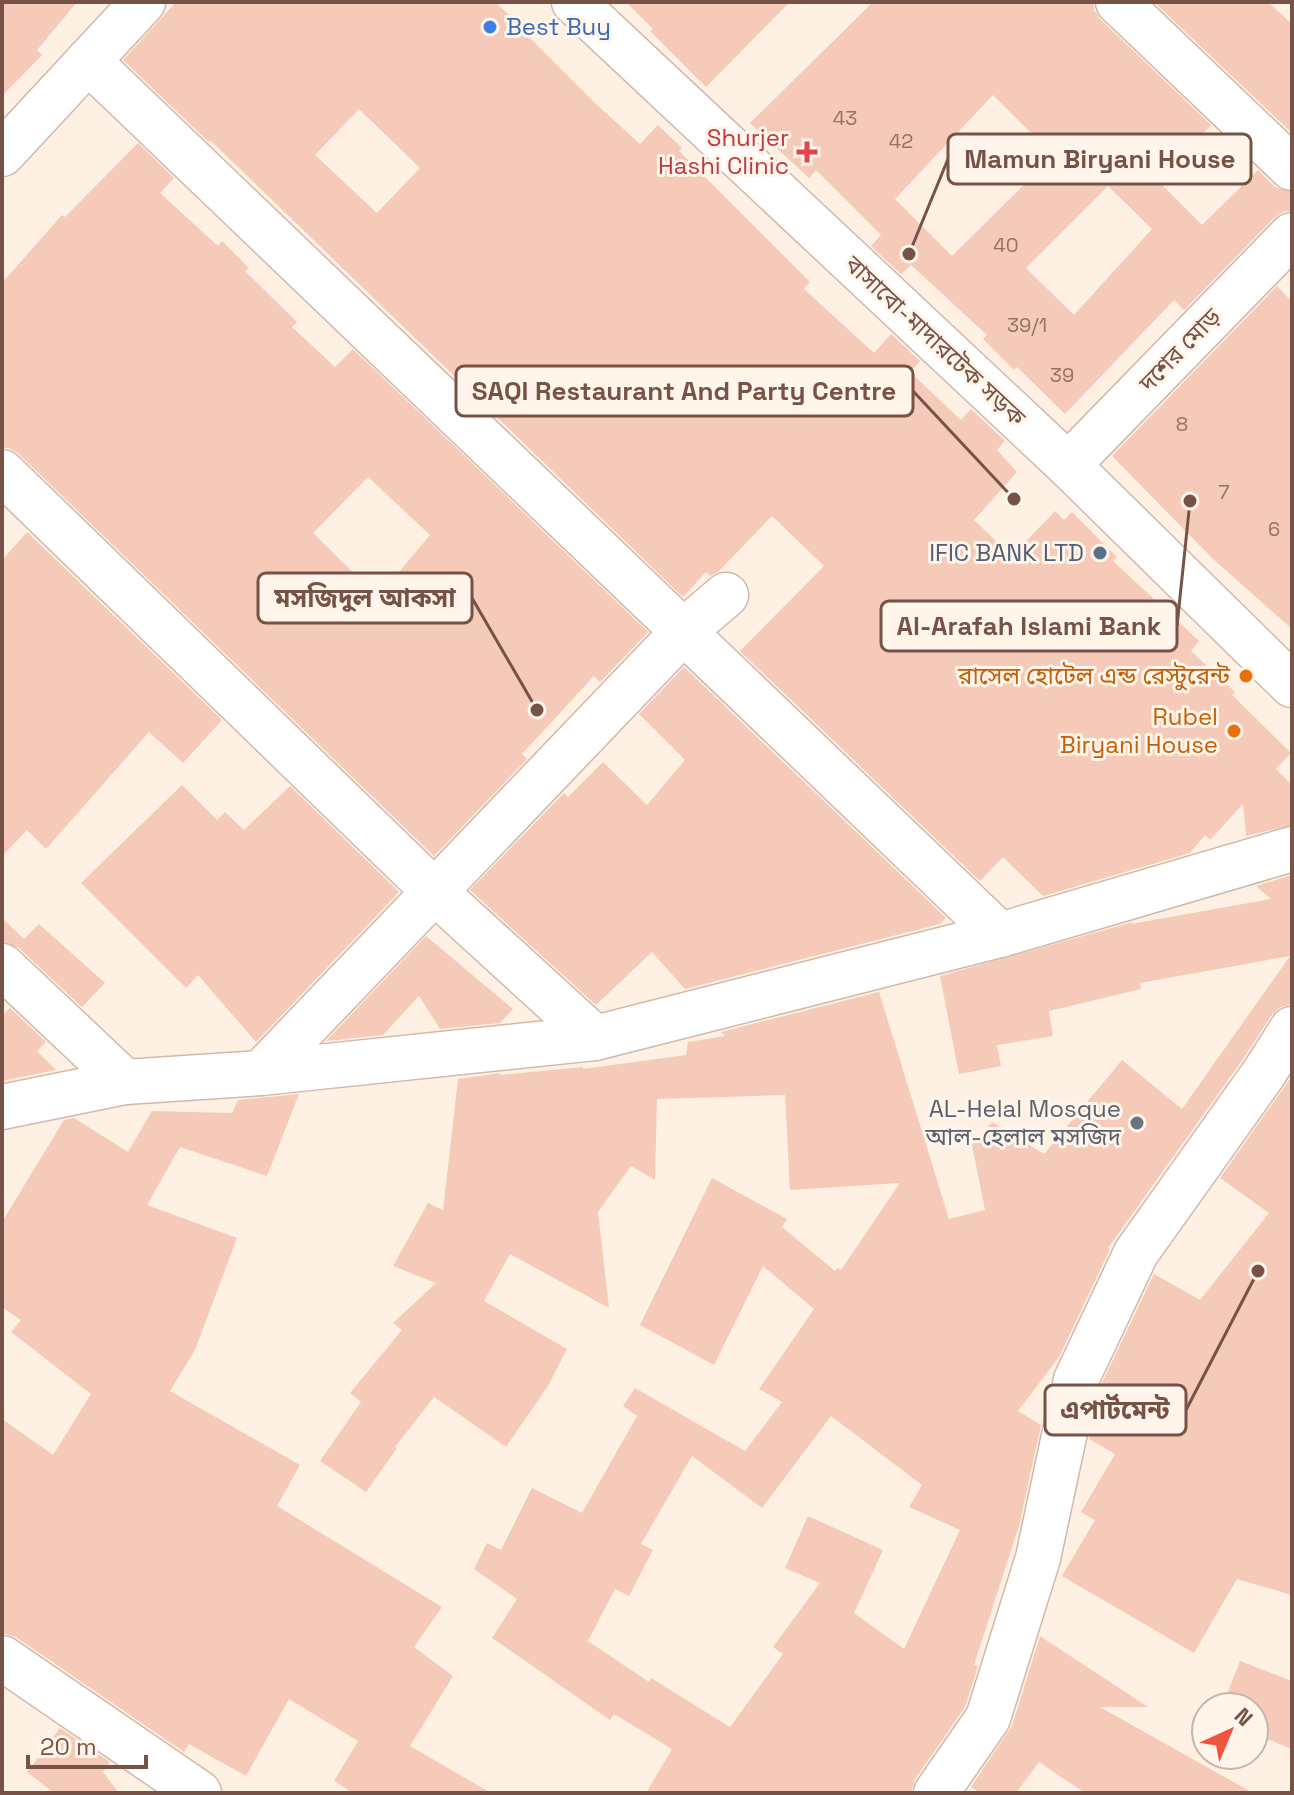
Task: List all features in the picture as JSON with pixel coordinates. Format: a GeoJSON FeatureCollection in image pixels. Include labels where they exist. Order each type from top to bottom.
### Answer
{"type":"FeatureCollection","features":[{"type":"Feature","properties":{"kind":"street"},"geometry":{"type":"LineString","coordinates":[[2,154],[143,2]]}},
{"type":"Feature","properties":{"kind":"street","name":"বাসাবো-মাদারটেক সড়ক"},"geometry":{"type":"LineString","coordinates":[[574,2],[1068,465],[1292,685]]}},
{"type":"Feature","properties":{"kind":"street"},"geometry":{"type":"LineString","coordinates":[[1118,2],[1292,168]]}},
{"type":"Feature","properties":{"kind":"street"},"geometry":{"type":"LineString","coordinates":[[88,61],[1000,935]]}},
{"type":"Feature","properties":{"kind":"street","name":"দশের মোড়"},"geometry":{"type":"LineString","coordinates":[[1068,465],[1292,235]]}},
{"type":"Feature","properties":{"kind":"street"},"geometry":{"type":"LineString","coordinates":[[2,472],[435,892],[595,1038]]}},
{"type":"Feature","properties":{"kind":"street"},"geometry":{"type":"LineString","coordinates":[[261,1073],[684,631],[726,595]]}},
{"type":"Feature","properties":{"kind":"street"},"geometry":{"type":"LineString","coordinates":[[2,1107],[125,1082],[261,1073],[595,1038],[1000,935],[1292,849]]}},
{"type":"Feature","properties":{"kind":"street"},"geometry":{"type":"LineString","coordinates":[[2,966],[125,1082]]}},
{"type":"Feature","properties":{"kind":"street"},"geometry":{"type":"LineString","coordinates":[[936,1793],[988,1718],[1038,1558],[1076,1380],[1136,1253],[1292,1029]]}},
{"type":"Feature","properties":{"kind":"street"},"geometry":{"type":"LineString","coordinates":[[2,1658],[199,1793]]}},
{"type":"Feature","properties":{"kind":"building"},"geometry":{"type":"Polygon","coordinates":[[[2,2],[77,2],[37,50],[42,55],[2,96],[2,2]]]}},
{"type":"Feature","properties":{"kind":"building"},"geometry":{"type":"Polygon","coordinates":[[[176,2],[495,2],[640,144],[658,125],[682,148],[679,151],[810,282],[804,289],[874,353],[891,334],[920,361],[910,372],[961,420],[971,409],[1005,441],[997,450],[1017,472],[974,520],[1012,556],[1055,511],[1064,520],[1072,512],[1117,557],[1113,561],[1199,641],[1191,651],[1235,692],[1232,695],[1291,753],[1276,769],[1292,785],[1292,825],[1246,836],[1243,804],[1210,840],[1205,835],[1190,853],[1043,896],[1003,857],[980,881],[740,651],[824,566],[772,516],[718,572],[710,576],[706,572],[683,597],[210,140],[123,60],[176,2]],[[359,109],[315,155],[377,213],[420,168],[359,109]]]}},
{"type":"Feature","properties":{"kind":"building"},"geometry":{"type":"Polygon","coordinates":[[[626,2],[790,2],[706,87],[626,2]]]}},
{"type":"Feature","properties":{"kind":"building"},"geometry":{"type":"Polygon","coordinates":[[[873,2],[1094,2],[1094,10],[1101,20],[1211,125],[1158,181],[1202,225],[1258,170],[1275,187],[1292,192],[1292,211],[1284,211],[1274,218],[1184,310],[1174,300],[1065,414],[1017,367],[1014,370],[983,339],[987,335],[911,265],[901,274],[871,246],[881,235],[816,170],[809,178],[750,123],[873,2]],[[993,95],[895,199],[952,256],[1048,161],[1032,146],[1038,140],[993,95]],[[1108,186],[1026,268],[1074,315],[1152,229],[1108,186]]]}},
{"type":"Feature","properties":{"kind":"building"},"geometry":{"type":"Polygon","coordinates":[[[1154,2],[1268,2],[1292,24],[1292,133],[1154,2]]]}},
{"type":"Feature","properties":{"kind":"building"},"geometry":{"type":"Polygon","coordinates":[[[138,143],[174,178],[160,193],[218,246],[222,241],[249,268],[245,271],[297,322],[292,327],[335,367],[353,349],[648,632],[600,682],[594,676],[522,754],[527,759],[434,856],[19,454],[2,448],[2,283],[62,215],[65,217],[138,143]],[[368,477],[313,533],[378,597],[430,535],[368,477]]]}},
{"type":"Feature","properties":{"kind":"building"},"geometry":{"type":"Polygon","coordinates":[[[1277,286],[1292,302],[1292,629],[1213,559],[1112,456],[1277,286]]]}},
{"type":"Feature","properties":{"kind":"building"},"geometry":{"type":"Polygon","coordinates":[[[27,532],[222,720],[183,763],[149,732],[46,849],[27,830],[2,856],[2,560],[27,532]]]}},
{"type":"Feature","properties":{"kind":"building"},"geometry":{"type":"Polygon","coordinates":[[[684,667],[946,918],[940,924],[685,989],[652,952],[596,1005],[470,890],[564,793],[568,797],[603,762],[647,805],[685,760],[639,714],[684,667]]]}},
{"type":"Feature","properties":{"kind":"building"},"geometry":{"type":"Polygon","coordinates":[[[182,785],[217,820],[225,812],[244,830],[290,786],[399,892],[256,1042],[198,975],[186,988],[81,883],[182,785]]]}},
{"type":"Feature","properties":{"kind":"building"},"geometry":{"type":"Polygon","coordinates":[[[1292,875],[1292,999],[1289,1005],[1280,1007],[1271,1016],[1108,1248],[1059,1357],[1018,1411],[1041,1425],[1019,1526],[974,1665],[978,1666],[965,1707],[915,1779],[911,1793],[646,1793],[672,1749],[614,1714],[610,1720],[492,1638],[517,1599],[474,1569],[487,1543],[501,1550],[532,1488],[582,1513],[637,1416],[623,1406],[635,1388],[745,1451],[782,1402],[759,1389],[814,1309],[763,1266],[714,1365],[640,1325],[712,1178],[787,1219],[782,1227],[835,1271],[838,1268],[841,1270],[900,1183],[790,1190],[785,1095],[657,1099],[655,1180],[631,1166],[598,1212],[609,1308],[510,1254],[484,1301],[567,1349],[548,1386],[506,1447],[434,1397],[395,1447],[366,1492],[320,1461],[361,1402],[350,1393],[402,1330],[393,1323],[436,1283],[393,1266],[428,1203],[443,1210],[458,1079],[500,1073],[583,1069],[686,1055],[688,1042],[725,1036],[721,1032],[879,992],[949,1219],[985,1210],[972,1145],[992,1122],[1044,1154],[1122,1060],[1182,1109],[1290,956],[1140,983],[1141,989],[1049,1011],[1053,1036],[997,1045],[1001,1066],[959,1074],[940,976],[1133,922],[1131,924],[1271,899],[1256,886],[1292,875]],[[831,1416],[762,1508],[692,1456],[641,1544],[653,1550],[629,1596],[615,1589],[588,1641],[649,1682],[651,1678],[730,1727],[783,1654],[773,1647],[820,1583],[785,1568],[808,1516],[883,1550],[854,1613],[904,1649],[960,1530],[909,1507],[922,1485],[831,1416]]]}},
{"type":"Feature","properties":{"kind":"building"},"geometry":{"type":"Polygon","coordinates":[[[2,918],[24,939],[39,924],[105,983],[82,1007],[19,948],[2,942],[2,918]]]}},
{"type":"Feature","properties":{"kind":"building"},"geometry":{"type":"Polygon","coordinates":[[[426,936],[513,1009],[500,1023],[440,1029],[419,996],[383,1035],[326,1041],[426,936]]]}},
{"type":"Feature","properties":{"kind":"building"},"geometry":{"type":"Polygon","coordinates":[[[10,1008],[46,1042],[37,1051],[56,1070],[2,1081],[2,1015],[10,1008]]]}},
{"type":"Feature","properties":{"kind":"building"},"geometry":{"type":"Polygon","coordinates":[[[1292,1076],[1292,1595],[1237,1579],[1194,1653],[1062,1576],[1095,1520],[1081,1512],[1115,1454],[1089,1439],[1114,1394],[1101,1385],[1154,1274],[1200,1300],[1269,1213],[1220,1178],[1292,1076]]]}},
{"type":"Feature","properties":{"kind":"building"},"geometry":{"type":"Polygon","coordinates":[[[299,1094],[267,1176],[180,1147],[147,1205],[237,1238],[195,1350],[170,1391],[300,1465],[277,1506],[442,1607],[414,1647],[453,1676],[410,1746],[491,1793],[353,1793],[334,1781],[358,1741],[289,1699],[246,1776],[189,1744],[184,1752],[16,1637],[2,1633],[2,1419],[53,1455],[91,1394],[11,1332],[21,1320],[2,1307],[2,1222],[64,1120],[74,1118],[128,1152],[152,1111],[232,1113],[238,1100],[299,1094]]]}},
{"type":"Feature","properties":{"kind":"building"},"geometry":{"type":"Polygon","coordinates":[[[1040,1636],[1148,1707],[1100,1707],[1190,1758],[1190,1771],[1214,1771],[1253,1793],[1085,1793],[1039,1762],[1016,1793],[980,1793],[971,1787],[1012,1726],[1040,1636]]]}},
{"type":"Feature","properties":{"kind":"building"},"geometry":{"type":"Polygon","coordinates":[[[1240,1661],[1292,1681],[1292,1749],[1270,1740],[1270,1691],[1228,1691],[1240,1661]]]}},
{"type":"Feature","properties":{"kind":"building"},"geometry":{"type":"Polygon","coordinates":[[[60,1728],[110,1762],[103,1772],[119,1793],[54,1793],[27,1772],[60,1728]]]}},
{"type":"Feature","properties":{"kind":"place","name":"Best Buy"},"geometry":{"type":"Point","coordinates":[490,27]}},
{"type":"Feature","properties":{"kind":"place","name":"Shurjer Hashi Clinic"},"geometry":{"type":"Point","coordinates":[807,152]}},
{"type":"Feature","properties":{"kind":"place","name":"Mamun Biryani House"},"geometry":{"type":"Point","coordinates":[909,254]}},
{"type":"Feature","properties":{"kind":"place","name":"SAQI Restaurant And Party Centre"},"geometry":{"type":"Point","coordinates":[1014,499]}},
{"type":"Feature","properties":{"kind":"place","name":"Al-Arafah Islami Bank"},"geometry":{"type":"Point","coordinates":[1190,501]}},
{"type":"Feature","properties":{"kind":"place","name":"IFIC BANK LTD"},"geometry":{"type":"Point","coordinates":[1100,553]}},
{"type":"Feature","properties":{"kind":"place","name":"রাসেল হোটেল এন্ড রেস্টুরেন্ট"},"geometry":{"type":"Point","coordinates":[1246,676]}},
{"type":"Feature","properties":{"kind":"place","name":"মসজিদুল আকসা"},"geometry":{"type":"Point","coordinates":[537,710]}},
{"type":"Feature","properties":{"kind":"place","name":"Rubel Biryani House"},"geometry":{"type":"Point","coordinates":[1234,731]}},
{"type":"Feature","properties":{"kind":"place","name":"AL-Helal Mosque আল-হেলাল মসজিদ"},"geometry":{"type":"Point","coordinates":[1137,1123]}},
{"type":"Feature","properties":{"kind":"place","name":"এপার্টমেন্ট"},"geometry":{"type":"Point","coordinates":[1258,1271]}}]}
